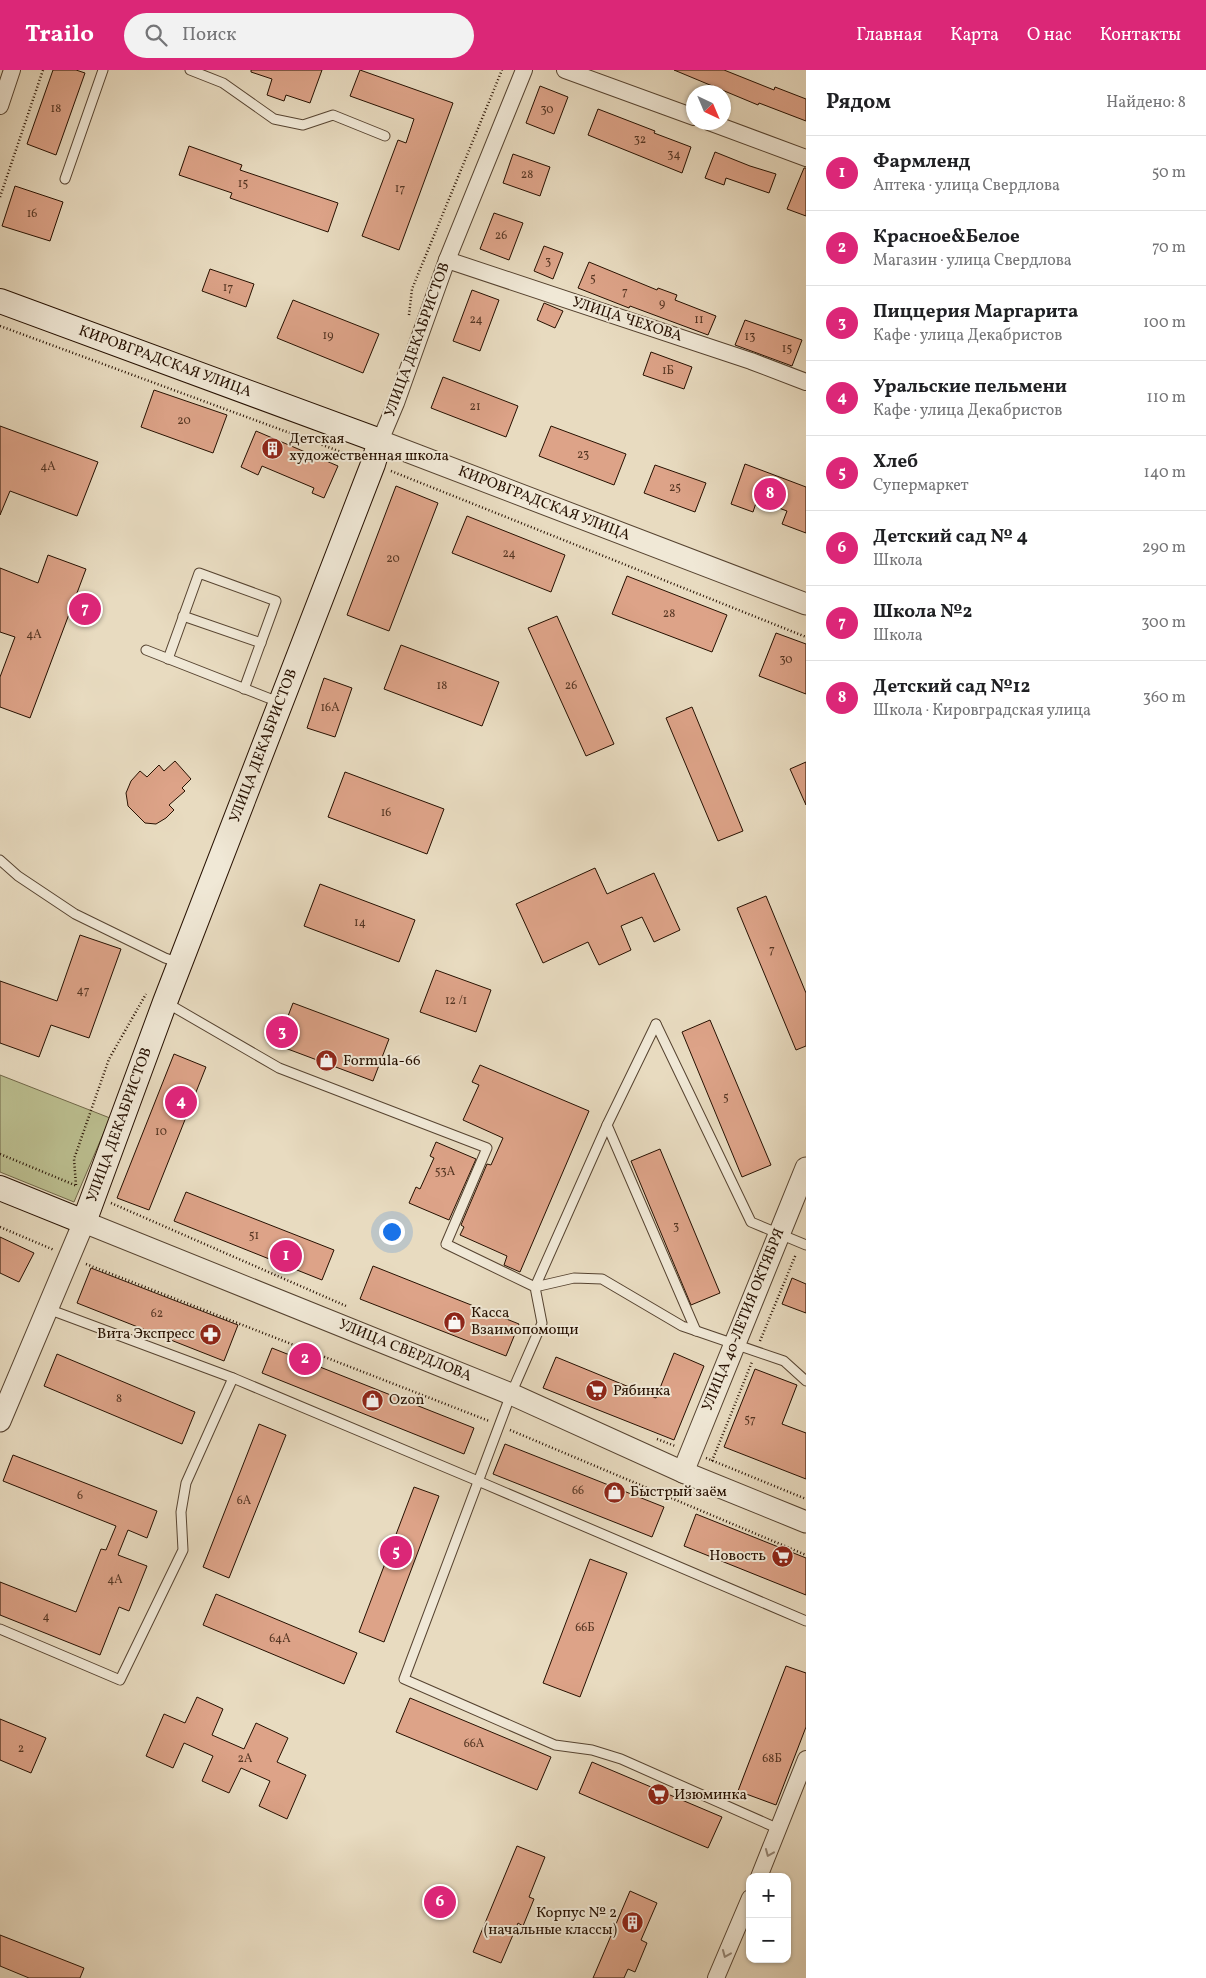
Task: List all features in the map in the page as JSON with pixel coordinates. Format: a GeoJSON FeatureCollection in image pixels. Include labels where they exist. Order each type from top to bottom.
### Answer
{"type":"FeatureCollection","features":[{"type":"Feature","properties":{"kind":"main road","name":"КИРОВГРАДСКАЯ УЛИЦА"},"geometry":{"type":"LineString","coordinates":[[0,301],[380,441]]}},
{"type":"Feature","properties":{"kind":"main road","name":"УЛИЦА ДЕКАБРИСТОВ"},"geometry":{"type":"LineString","coordinates":[[84,1222],[165,1002],[373,464],[380,441]]}},
{"type":"Feature","properties":{"kind":"main road","name":"УЛИЦА СВЕРДЛОВА"},"geometry":{"type":"LineString","coordinates":[[0,1188],[84,1222]]}},
{"type":"Feature","properties":{"kind":"street"},"geometry":{"type":"LineString","coordinates":[[0,106],[12,70]]}},
{"type":"Feature","properties":{"kind":"street","name":"УЛИЦА ДЕКАБРИСТОВ"},"geometry":{"type":"LineString","coordinates":[[380,441],[396,403],[447,260],[524,70]]}},
{"type":"Feature","properties":{"kind":"street"},"geometry":{"type":"LineString","coordinates":[[565,70],[686,114]]}},
{"type":"Feature","properties":{"kind":"street"},"geometry":{"type":"LineString","coordinates":[[731,130],[806,158]]}},
{"type":"Feature","properties":{"kind":"street","name":"УЛИЦА ЧЕХОВА"},"geometry":{"type":"LineString","coordinates":[[447,260],[750,361],[806,382]]}},
{"type":"Feature","properties":{"kind":"street","name":"КИРОВГРАДСКАЯ УЛИЦА"},"geometry":{"type":"LineString","coordinates":[[380,441],[806,604]]}},
{"type":"Feature","properties":{"kind":"street","name":"УЛИЦА 40-ЛЕТИЯ ОКТЯБРЯ"},"geometry":{"type":"LineString","coordinates":[[683,1472],[806,1168]]}},
{"type":"Feature","properties":{"kind":"street","name":"УЛИЦА ДЕКАБРИСТОВ"},"geometry":{"type":"LineString","coordinates":[[0,1421],[84,1222]]}},
{"type":"Feature","properties":{"kind":"street","name":"УЛИЦА СВЕРДЛОВА"},"geometry":{"type":"LineString","coordinates":[[84,1222],[511,1394],[683,1472],[806,1522]]}},
{"type":"Feature","properties":{"kind":"street"},"geometry":{"type":"LineString","coordinates":[[761,1873],[806,1758]]}},
{"type":"Feature","properties":{"kind":"street"},"geometry":{"type":"LineString","coordinates":[[716,1978],[746,1907]]}},
{"type":"Feature","properties":{"kind":"lane"},"geometry":{"type":"LineString","coordinates":[[65,180],[103,70]]}},
{"type":"Feature","properties":{"kind":"lane"},"geometry":{"type":"LineString","coordinates":[[190,70],[223,83],[274,119],[303,125],[333,115],[385,136]]}},
{"type":"Feature","properties":{"kind":"lane"},"geometry":{"type":"LineString","coordinates":[[168,659],[199,574],[276,601],[244,688]]}},
{"type":"Feature","properties":{"kind":"lane"},"geometry":{"type":"LineString","coordinates":[[183,616],[260,643]]}},
{"type":"Feature","properties":{"kind":"lane"},"geometry":{"type":"LineString","coordinates":[[146,650],[281,703]]}},
{"type":"Feature","properties":{"kind":"lane"},"geometry":{"type":"LineString","coordinates":[[0,860],[18,876],[75,914],[165,958],[180,963]]}},
{"type":"Feature","properties":{"kind":"lane"},"geometry":{"type":"LineString","coordinates":[[165,1002],[280,1068],[487,1148],[446,1244],[535,1287],[574,1278],[602,1278],[682,1326],[784,1361],[806,1381]]}},
{"type":"Feature","properties":{"kind":"lane"},"geometry":{"type":"LineString","coordinates":[[779,1829],[621,1759],[592,1750],[555,1745],[404,1679],[511,1394],[542,1323],[535,1287],[607,1125],[656,1024],[751,1222],[806,1245]]}},
{"type":"Feature","properties":{"kind":"lane"},"geometry":{"type":"LineString","coordinates":[[607,1125],[696,1331]]}},
{"type":"Feature","properties":{"kind":"lane"},"geometry":{"type":"LineString","coordinates":[[48,1309],[233,1378],[806,1622]]}},
{"type":"Feature","properties":{"kind":"lane"},"geometry":{"type":"LineString","coordinates":[[0,1629],[120,1680],[183,1550],[181,1512],[186,1483],[233,1378]]}},
{"type":"Feature","properties":{"kind":"path"},"geometry":{"type":"LineString","coordinates":[[0,197],[43,70]]}},
{"type":"Feature","properties":{"kind":"path"},"geometry":{"type":"LineString","coordinates":[[0,326],[373,464],[806,637]]}},
{"type":"Feature","properties":{"kind":"path"},"geometry":{"type":"LineString","coordinates":[[0,1227],[70,1257],[499,1425],[806,1555]]}},
{"type":"Feature","properties":{"kind":"green space"},"geometry":{"type":"Polygon","coordinates":[[[0,1075],[110,1118],[74,1202],[0,1172],[0,1075]]]}},
{"type":"Feature","properties":{"kind":"building"},"geometry":{"type":"Polygon","coordinates":[[[53,70],[76,70],[85,73],[56,155],[27,144],[53,70]]]}},
{"type":"Feature","properties":{"kind":"building"},"geometry":{"type":"Polygon","coordinates":[[[251,70],[322,70],[310,103],[286,95],[284,101],[267,95],[272,79],[251,72],[251,70]]]}},
{"type":"Feature","properties":{"kind":"building"},"geometry":{"type":"Polygon","coordinates":[[[360,70],[453,103],[399,250],[362,236],[398,140],[406,143],[414,119],[350,96],[360,70]]]}},
{"type":"Feature","properties":{"kind":"building"},"geometry":{"type":"Polygon","coordinates":[[[674,70],[724,70],[774,90],[775,87],[806,99],[806,121],[731,94],[731,85],[710,85],[674,70]]]}},
{"type":"Feature","properties":{"kind":"building"},"geometry":{"type":"Polygon","coordinates":[[[540,86],[568,97],[554,134],[526,123],[540,86]]]}},
{"type":"Feature","properties":{"kind":"building"},"geometry":{"type":"Polygon","coordinates":[[[598,109],[691,147],[682,173],[588,135],[598,109]]]}},
{"type":"Feature","properties":{"kind":"building"},"geometry":{"type":"Polygon","coordinates":[[[189,146],[242,165],[240,170],[338,203],[328,232],[230,198],[232,193],[179,175],[189,146]]]}},
{"type":"Feature","properties":{"kind":"building"},"geometry":{"type":"Polygon","coordinates":[[[715,152],[776,174],[769,193],[726,178],[724,185],[705,178],[715,152]]]}},
{"type":"Feature","properties":{"kind":"building"},"geometry":{"type":"Polygon","coordinates":[[[513,154],[550,167],[540,196],[503,183],[513,154]]]}},
{"type":"Feature","properties":{"kind":"building"},"geometry":{"type":"Polygon","coordinates":[[[804,168],[806,168],[806,216],[787,209],[804,168]]]}},
{"type":"Feature","properties":{"kind":"building"},"geometry":{"type":"Polygon","coordinates":[[[15,186],[63,202],[50,241],[2,226],[15,186]]]}},
{"type":"Feature","properties":{"kind":"building"},"geometry":{"type":"Polygon","coordinates":[[[494,213],[523,223],[509,260],[480,249],[494,213]]]}},
{"type":"Feature","properties":{"kind":"building"},"geometry":{"type":"Polygon","coordinates":[[[544,246],[563,253],[553,279],[534,271],[544,246]]]}},
{"type":"Feature","properties":{"kind":"building"},"geometry":{"type":"Polygon","coordinates":[[[589,262],[657,290],[658,288],[677,295],[675,300],[716,316],[708,335],[578,288],[589,262]]]}},
{"type":"Feature","properties":{"kind":"building"},"geometry":{"type":"Polygon","coordinates":[[[210,269],[254,284],[246,307],[202,291],[210,269]]]}},
{"type":"Feature","properties":{"kind":"building"},"geometry":{"type":"Polygon","coordinates":[[[472,290],[499,300],[480,351],[453,341],[472,290]]]}},
{"type":"Feature","properties":{"kind":"building"},"geometry":{"type":"Polygon","coordinates":[[[293,300],[379,334],[363,373],[277,338],[293,300]]]}},
{"type":"Feature","properties":{"kind":"building"},"geometry":{"type":"Polygon","coordinates":[[[544,303],[563,311],[555,328],[537,320],[544,303]]]}},
{"type":"Feature","properties":{"kind":"building"},"geometry":{"type":"Polygon","coordinates":[[[745,320],[802,340],[792,366],[735,345],[745,320]]]}},
{"type":"Feature","properties":{"kind":"building"},"geometry":{"type":"Polygon","coordinates":[[[651,352],[692,367],[684,389],[643,375],[651,352]]]}},
{"type":"Feature","properties":{"kind":"building"},"geometry":{"type":"Polygon","coordinates":[[[443,377],[518,406],[506,437],[431,408],[443,377]]]}},
{"type":"Feature","properties":{"kind":"building"},"geometry":{"type":"Polygon","coordinates":[[[154,390],[227,415],[213,453],[141,427],[154,390]]]}},
{"type":"Feature","properties":{"kind":"building"},"geometry":{"type":"Polygon","coordinates":[[[0,426],[98,462],[77,516],[10,491],[0,515],[0,426]]]}},
{"type":"Feature","properties":{"kind":"building"},"geometry":{"type":"Polygon","coordinates":[[[551,426],[626,454],[614,485],[539,456],[551,426]]]}},
{"type":"Feature","properties":{"kind":"building","name":"Детская художественная школа"},"geometry":{"type":"Polygon","coordinates":[[[256,431],[338,466],[324,498],[312,493],[314,488],[262,466],[258,475],[241,467],[256,431]]]}},
{"type":"Feature","properties":{"kind":"building"},"geometry":{"type":"Polygon","coordinates":[[[745,464],[806,487],[806,533],[782,524],[787,511],[757,500],[753,512],[731,504],[745,464]]]}},
{"type":"Feature","properties":{"kind":"building"},"geometry":{"type":"Polygon","coordinates":[[[655,465],[706,483],[695,512],[644,493],[655,465]]]}},
{"type":"Feature","properties":{"kind":"building"},"geometry":{"type":"Polygon","coordinates":[[[396,486],[438,503],[389,631],[347,615],[396,486]]]}},
{"type":"Feature","properties":{"kind":"building"},"geometry":{"type":"Polygon","coordinates":[[[467,516],[565,555],[551,592],[452,553],[467,516]]]}},
{"type":"Feature","properties":{"kind":"building"},"geometry":{"type":"Polygon","coordinates":[[[48,555],[86,569],[30,718],[0,707],[0,677],[15,637],[0,632],[0,568],[38,583],[48,555]]]}},
{"type":"Feature","properties":{"kind":"building"},"geometry":{"type":"Polygon","coordinates":[[[627,576],[727,615],[712,652],[612,614],[627,576]]]}},
{"type":"Feature","properties":{"kind":"building"},"geometry":{"type":"Polygon","coordinates":[[[557,616],[614,744],[586,756],[528,628],[557,616]]]}},
{"type":"Feature","properties":{"kind":"building"},"geometry":{"type":"Polygon","coordinates":[[[776,633],[806,644],[806,694],[759,676],[776,633]]]}},
{"type":"Feature","properties":{"kind":"building"},"geometry":{"type":"Polygon","coordinates":[[[401,645],[499,682],[482,726],[384,689],[401,645]]]}},
{"type":"Feature","properties":{"kind":"building"},"geometry":{"type":"Polygon","coordinates":[[[324,678],[352,688],[335,737],[307,728],[324,678]]]}},
{"type":"Feature","properties":{"kind":"building"},"geometry":{"type":"Polygon","coordinates":[[[692,707],[743,831],[718,841],[666,718],[692,707]]]}},
{"type":"Feature","properties":{"kind":"building"},"geometry":{"type":"Polygon","coordinates":[[[175,761],[191,779],[182,788],[185,791],[169,805],[174,810],[166,818],[156,824],[145,823],[128,806],[126,793],[131,781],[140,771],[147,777],[159,765],[164,771],[175,761]]]}},
{"type":"Feature","properties":{"kind":"building"},"geometry":{"type":"Polygon","coordinates":[[[806,762],[806,805],[790,769],[806,762]]]}},
{"type":"Feature","properties":{"kind":"building"},"geometry":{"type":"Polygon","coordinates":[[[345,772],[444,809],[427,854],[328,817],[345,772]]]}},
{"type":"Feature","properties":{"kind":"building"},"geometry":{"type":"Polygon","coordinates":[[[595,868],[607,894],[654,873],[680,930],[654,942],[642,917],[621,926],[631,950],[599,965],[588,942],[543,963],[516,904],[595,868]]]}},
{"type":"Feature","properties":{"kind":"building"},"geometry":{"type":"Polygon","coordinates":[[[320,884],[415,920],[399,962],[304,926],[320,884]]]}},
{"type":"Feature","properties":{"kind":"building"},"geometry":{"type":"Polygon","coordinates":[[[766,896],[806,993],[806,1046],[796,1050],[737,908],[766,896]]]}},
{"type":"Feature","properties":{"kind":"building"},"geometry":{"type":"Polygon","coordinates":[[[80,935],[121,949],[89,1038],[51,1025],[39,1057],[0,1043],[0,981],[57,1001],[80,935]]]}},
{"type":"Feature","properties":{"kind":"building"},"geometry":{"type":"Polygon","coordinates":[[[436,970],[491,990],[476,1032],[420,1012],[436,970]]]}},
{"type":"Feature","properties":{"kind":"building"},"geometry":{"type":"Polygon","coordinates":[[[293,1003],[389,1039],[373,1081],[277,1045],[293,1003]]]}},
{"type":"Feature","properties":{"kind":"building"},"geometry":{"type":"Polygon","coordinates":[[[710,1020],[771,1165],[742,1177],[682,1032],[710,1020]]]}},
{"type":"Feature","properties":{"kind":"building"},"geometry":{"type":"Polygon","coordinates":[[[174,1054],[206,1067],[149,1210],[117,1198],[174,1054]]]}},
{"type":"Feature","properties":{"kind":"building"},"geometry":{"type":"Polygon","coordinates":[[[480,1065],[589,1111],[520,1272],[504,1265],[507,1256],[460,1235],[464,1227],[461,1225],[487,1164],[491,1165],[503,1138],[463,1120],[479,1085],[472,1082],[480,1065]]]}},
{"type":"Feature","properties":{"kind":"building"},"geometry":{"type":"Polygon","coordinates":[[[436,1142],[476,1159],[449,1220],[409,1203],[416,1187],[420,1189],[434,1158],[430,1156],[436,1142]]]}},
{"type":"Feature","properties":{"kind":"building"},"geometry":{"type":"Polygon","coordinates":[[[660,1149],[720,1293],[691,1305],[631,1161],[660,1149]]]}},
{"type":"Feature","properties":{"kind":"building"},"geometry":{"type":"Polygon","coordinates":[[[186,1192],[334,1250],[322,1280],[174,1221],[186,1192]]]}},
{"type":"Feature","properties":{"kind":"building"},"geometry":{"type":"Polygon","coordinates":[[[0,1237],[34,1253],[19,1282],[0,1273],[0,1237]]]}},
{"type":"Feature","properties":{"kind":"building"},"geometry":{"type":"Polygon","coordinates":[[[373,1266],[519,1324],[506,1356],[360,1299],[373,1266]]]}},
{"type":"Feature","properties":{"kind":"building"},"geometry":{"type":"Polygon","coordinates":[[[91,1268],[238,1325],[224,1361],[77,1303],[91,1268]]]}},
{"type":"Feature","properties":{"kind":"building"},"geometry":{"type":"Polygon","coordinates":[[[792,1278],[806,1284],[806,1313],[782,1304],[792,1278]]]}},
{"type":"Feature","properties":{"kind":"building"},"geometry":{"type":"Polygon","coordinates":[[[272,1348],[474,1428],[464,1454],[262,1373],[272,1348]]]}},
{"type":"Feature","properties":{"kind":"building"},"geometry":{"type":"Polygon","coordinates":[[[674,1353],[704,1366],[674,1440],[543,1388],[556,1357],[656,1398],[674,1353]]]}},
{"type":"Feature","properties":{"kind":"building"},"geometry":{"type":"Polygon","coordinates":[[[57,1354],[195,1412],[182,1444],[44,1386],[57,1354]]]}},
{"type":"Feature","properties":{"kind":"building"},"geometry":{"type":"Polygon","coordinates":[[[755,1369],[797,1385],[782,1424],[806,1433],[806,1479],[724,1447],[755,1369]]]}},
{"type":"Feature","properties":{"kind":"building"},"geometry":{"type":"Polygon","coordinates":[[[259,1424],[286,1435],[229,1578],[203,1567],[259,1424]]]}},
{"type":"Feature","properties":{"kind":"building"},"geometry":{"type":"Polygon","coordinates":[[[505,1444],[664,1507],[652,1537],[493,1474],[505,1444]]]}},
{"type":"Feature","properties":{"kind":"building"},"geometry":{"type":"Polygon","coordinates":[[[13,1455],[157,1511],[147,1538],[128,1530],[118,1555],[147,1566],[129,1611],[119,1607],[100,1655],[0,1615],[0,1582],[76,1612],[101,1549],[106,1550],[116,1526],[3,1481],[13,1455]]]}},
{"type":"Feature","properties":{"kind":"building"},"geometry":{"type":"Polygon","coordinates":[[[414,1487],[439,1496],[384,1642],[359,1632],[414,1487]]]}},
{"type":"Feature","properties":{"kind":"building"},"geometry":{"type":"Polygon","coordinates":[[[696,1514],[806,1558],[806,1595],[684,1546],[696,1514]]]}},
{"type":"Feature","properties":{"kind":"building"},"geometry":{"type":"Polygon","coordinates":[[[590,1559],[627,1573],[580,1697],[543,1683],[590,1559]]]}},
{"type":"Feature","properties":{"kind":"building"},"geometry":{"type":"Polygon","coordinates":[[[216,1594],[357,1653],[344,1684],[203,1625],[216,1594]]]}},
{"type":"Feature","properties":{"kind":"building"},"geometry":{"type":"Polygon","coordinates":[[[786,1666],[806,1673],[806,1727],[776,1805],[738,1791],[786,1666]]]}},
{"type":"Feature","properties":{"kind":"building"},"geometry":{"type":"Polygon","coordinates":[[[197,1697],[223,1709],[212,1735],[244,1749],[256,1723],[288,1738],[277,1762],[306,1775],[287,1819],[259,1806],[270,1781],[241,1768],[229,1793],[202,1781],[213,1756],[184,1743],[173,1768],[146,1756],[164,1714],[185,1723],[197,1697]]]}},
{"type":"Feature","properties":{"kind":"building"},"geometry":{"type":"Polygon","coordinates":[[[410,1698],[551,1757],[537,1790],[396,1732],[410,1698]]]}},
{"type":"Feature","properties":{"kind":"building"},"geometry":{"type":"Polygon","coordinates":[[[0,1719],[46,1738],[31,1773],[0,1760],[0,1719]]]}},
{"type":"Feature","properties":{"kind":"building"},"geometry":{"type":"Polygon","coordinates":[[[592,1762],[722,1817],[708,1848],[579,1793],[592,1762]]]}},
{"type":"Feature","properties":{"kind":"building"},"geometry":{"type":"Polygon","coordinates":[[[517,1846],[545,1857],[529,1897],[534,1899],[523,1926],[518,1923],[501,1963],[473,1952],[517,1846]]]}},
{"type":"Feature","properties":{"kind":"building","name":"Корпус № 2 (начальные классы)"},"geometry":{"type":"Polygon","coordinates":[[[630,1891],[657,1903],[641,1940],[647,1943],[635,1972],[628,1969],[624,1978],[593,1978],[630,1891]]]}},
{"type":"Feature","properties":{"kind":"building"},"geometry":{"type":"Polygon","coordinates":[[[0,1935],[84,1968],[80,1978],[29,1978],[0,1966],[0,1935]]]}},
{"type":"Feature","properties":{"kind":"place","name":"Детская художественная школа"},"geometry":{"type":"Point","coordinates":[273,448]}},
{"type":"Feature","properties":{"kind":"place","name":"Детский сад №12"},"geometry":{"type":"Point","coordinates":[770,494]}},
{"type":"Feature","properties":{"kind":"place","name":"Школа №2"},"geometry":{"type":"Point","coordinates":[85,609]}},
{"type":"Feature","properties":{"kind":"place","name":"Пиццерия Маргарита"},"geometry":{"type":"Point","coordinates":[282,1032]}},
{"type":"Feature","properties":{"kind":"place","name":"Formula-66"},"geometry":{"type":"Point","coordinates":[327,1061]}},
{"type":"Feature","properties":{"kind":"place","name":"Уральские пельмени"},"geometry":{"type":"Point","coordinates":[181,1102]}},
{"type":"Feature","properties":{"kind":"place","name":"Фармленд"},"geometry":{"type":"Point","coordinates":[286,1256]}},
{"type":"Feature","properties":{"kind":"place","name":"Касса Взаимопомощи"},"geometry":{"type":"Point","coordinates":[455,1322]}},
{"type":"Feature","properties":{"kind":"place","name":"Вита Экспресс"},"geometry":{"type":"Point","coordinates":[211,1334]}},
{"type":"Feature","properties":{"kind":"place","name":"Красное&Белое"},"geometry":{"type":"Point","coordinates":[305,1359]}},
{"type":"Feature","properties":{"kind":"place","name":"Рябинка"},"geometry":{"type":"Point","coordinates":[597,1391]}},
{"type":"Feature","properties":{"kind":"place","name":"Ozon"},"geometry":{"type":"Point","coordinates":[373,1400]}},
{"type":"Feature","properties":{"kind":"place","name":"Быстрый заём"},"geometry":{"type":"Point","coordinates":[614,1492]}},
{"type":"Feature","properties":{"kind":"place","name":"Хлеб"},"geometry":{"type":"Point","coordinates":[396,1552]}},
{"type":"Feature","properties":{"kind":"place","name":"Новость"},"geometry":{"type":"Point","coordinates":[782,1556]}},
{"type":"Feature","properties":{"kind":"place","name":"Изюминка"},"geometry":{"type":"Point","coordinates":[658,1795]}},
{"type":"Feature","properties":{"kind":"place","name":"Детский сад № 4"},"geometry":{"type":"Point","coordinates":[440,1902]}},
{"type":"Feature","properties":{"kind":"place","name":"Корпус № 2 (начальные классы)"},"geometry":{"type":"Point","coordinates":[633,1922]}}]}
